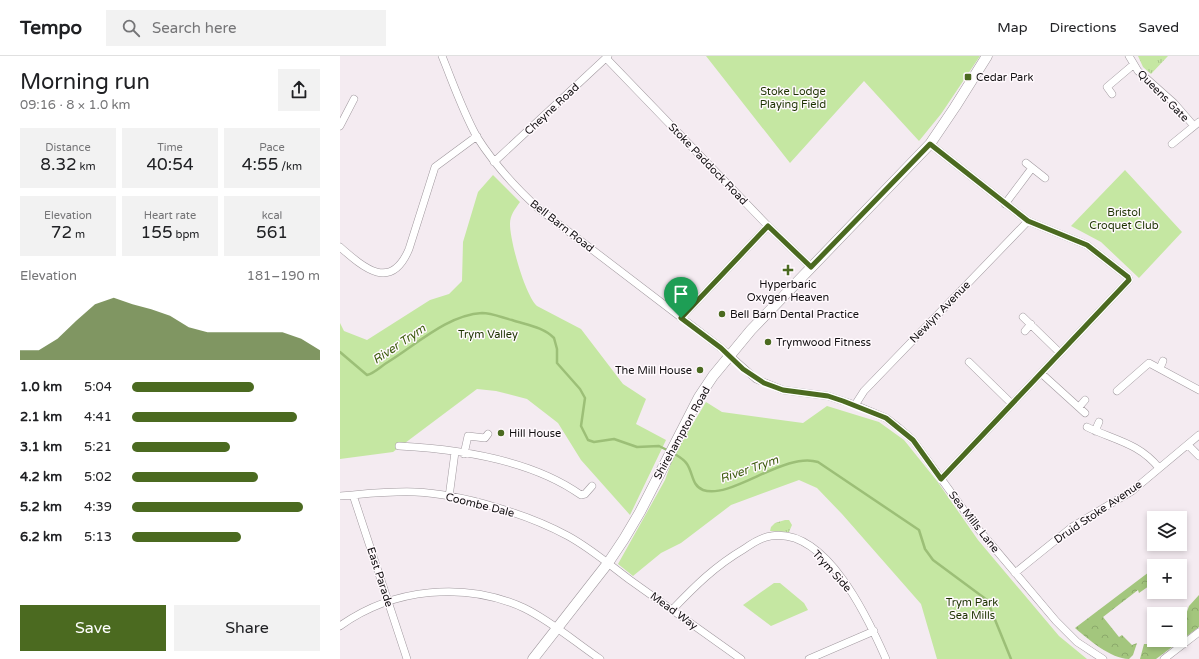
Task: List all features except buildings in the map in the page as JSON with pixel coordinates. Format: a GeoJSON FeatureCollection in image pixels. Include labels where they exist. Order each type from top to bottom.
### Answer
{"type":"FeatureCollection","features":[{"type":"Feature","properties":{"kind":"main road","name":"Shirehampton Road"},"geometry":{"type":"LineString","coordinates":[[533,659],[608,563],[640,512],[699,397],[729,356],[755,326],[930,144],[987,56]]}},
{"type":"Feature","properties":{"kind":"street","name":"Bell Barn Road"},"geometry":{"type":"LineString","coordinates":[[442,56],[477,136],[494,162],[514,185],[539,209],[729,356]]}},
{"type":"Feature","properties":{"kind":"street","name":"Queens Gate"},"geometry":{"type":"LineString","coordinates":[[1130,56],[1133,65],[1143,77],[1196,124],[1172,144]]}},
{"type":"Feature","properties":{"kind":"street","name":"Cheyne Road"},"geometry":{"type":"LineString","coordinates":[[494,162],[607,57]]}},
{"type":"Feature","properties":{"kind":"street","name":"Stoke Paddock Road"},"geometry":{"type":"LineString","coordinates":[[607,57],[768,226],[811,267]]}},
{"type":"Feature","properties":{"kind":"street","name":"Queens Gate"},"geometry":{"type":"LineString","coordinates":[[1112,94],[1107,87],[1133,65]]}},
{"type":"Feature","properties":{"kind":"street"},"geometry":{"type":"LineString","coordinates":[[340,126],[354,99]]}},
{"type":"Feature","properties":{"kind":"street"},"geometry":{"type":"LineString","coordinates":[[340,247],[360,266],[375,273],[394,270],[399,266],[404,261],[409,249],[435,167],[477,136]]}},
{"type":"Feature","properties":{"kind":"street"},"geometry":{"type":"LineString","coordinates":[[930,144],[1028,221],[1087,245],[1104,256],[1128,277],[1129,280],[1042,374],[941,479]]}},
{"type":"Feature","properties":{"kind":"street"},"geometry":{"type":"LineString","coordinates":[[1005,204],[1029,166],[1045,178]]}},
{"type":"Feature","properties":{"kind":"street","name":"Newlyn Avenue"},"geometry":{"type":"LineString","coordinates":[[855,405],[864,391],[1028,221]]}},
{"type":"Feature","properties":{"kind":"street"},"geometry":{"type":"LineString","coordinates":[[681,318],[768,226]]}},
{"type":"Feature","properties":{"kind":"street"},"geometry":{"type":"LineString","coordinates":[[1023,317],[1060,353]]}},
{"type":"Feature","properties":{"kind":"street"},"geometry":{"type":"LineString","coordinates":[[1025,331],[1031,324]]}},
{"type":"Feature","properties":{"kind":"street","name":"Sea Mills Lane"},"geometry":{"type":"LineString","coordinates":[[729,356],[756,379],[773,387],[783,390],[828,396],[886,418],[913,440],[974,524],[1066,632],[1077,642],[1103,659]]}},
{"type":"Feature","properties":{"kind":"street"},"geometry":{"type":"LineString","coordinates":[[1160,368],[1163,361]]}},
{"type":"Feature","properties":{"kind":"street"},"geometry":{"type":"LineString","coordinates":[[969,362],[1012,404]]}},
{"type":"Feature","properties":{"kind":"street"},"geometry":{"type":"LineString","coordinates":[[1117,391],[1149,363],[1199,390]]}},
{"type":"Feature","properties":{"kind":"street"},"geometry":{"type":"LineString","coordinates":[[971,375],[976,370]]}},
{"type":"Feature","properties":{"kind":"street"},"geometry":{"type":"LineString","coordinates":[[1042,374],[1082,410],[1085,400]]}},
{"type":"Feature","properties":{"kind":"street"},"geometry":{"type":"LineString","coordinates":[[1095,431],[1099,422]]}},
{"type":"Feature","properties":{"kind":"street"},"geometry":{"type":"LineString","coordinates":[[1087,427],[1142,450],[1150,456],[1159,468]]}},
{"type":"Feature","properties":{"kind":"street"},"geometry":{"type":"LineString","coordinates":[[464,454],[468,436],[485,438],[488,434]]}},
{"type":"Feature","properties":{"kind":"street","name":"Druid Stoke Avenue"},"geometry":{"type":"LineString","coordinates":[[1015,573],[1072,527],[1132,491],[1199,435]]}},
{"type":"Feature","properties":{"kind":"street"},"geometry":{"type":"LineString","coordinates":[[1188,445],[1199,456]]}},
{"type":"Feature","properties":{"kind":"street"},"geometry":{"type":"LineString","coordinates":[[399,446],[455,452],[542,473],[564,483],[581,494],[585,494],[592,486]]}},
{"type":"Feature","properties":{"kind":"street"},"geometry":{"type":"LineString","coordinates":[[449,497],[455,452]]}},
{"type":"Feature","properties":{"kind":"street","name":"Coombe Dale"},"geometry":{"type":"LineString","coordinates":[[340,496],[416,492],[449,497],[499,509],[546,526],[569,537],[608,563]]}},
{"type":"Feature","properties":{"kind":"street","name":"East Parade"},"geometry":{"type":"LineString","coordinates":[[353,495],[407,659]]}},
{"type":"Feature","properties":{"kind":"street","name":"Trym Side"},"geometry":{"type":"LineString","coordinates":[[672,610],[720,563],[752,543],[769,536],[786,536],[801,540],[824,558],[846,583],[874,631],[886,659]]}},
{"type":"Feature","properties":{"kind":"street","name":"Mead Way"},"geometry":{"type":"LineString","coordinates":[[608,563],[740,659]]}},
{"type":"Feature","properties":{"kind":"street"},"geometry":{"type":"LineString","coordinates":[[340,626],[360,612],[388,601],[436,592],[483,594],[525,609],[600,659]]}},
{"type":"Feature","properties":{"kind":"street"},"geometry":{"type":"LineString","coordinates":[[809,659],[874,631]]}},
{"type":"Feature","properties":{"kind":"street"},"geometry":{"type":"LineString","coordinates":[[1164,659],[1199,632]]}},
{"type":"Feature","properties":{"kind":"green space","name":"Stoke Lodge Playing Field"},"geometry":{"type":"Polygon","coordinates":[[[706,56],[980,56],[941,114],[919,141],[864,81],[790,163],[706,56]]]}},
{"type":"Feature","properties":{"kind":"green space"},"geometry":{"type":"Polygon","coordinates":[[[1138,56],[1168,56],[1151,74],[1143,67],[1138,56]]]}},
{"type":"Feature","properties":{"kind":"green space","name":"Bristol Croquet Club"},"geometry":{"type":"Polygon","coordinates":[[[1125,170],[1182,232],[1139,278],[1101,242],[1071,226],[1125,170]]]}},
{"type":"Feature","properties":{"kind":"green space","name":"Trym Valley"},"geometry":{"type":"Polygon","coordinates":[[[493,175],[520,202],[513,212],[510,224],[515,255],[523,280],[532,300],[537,306],[581,329],[623,384],[646,399],[636,424],[666,440],[630,515],[581,460],[558,423],[527,399],[496,391],[477,389],[393,452],[340,459],[340,323],[344,331],[367,340],[430,300],[449,294],[462,281],[463,242],[478,192],[493,175]]]}},
{"type":"Feature","properties":{"kind":"green space","name":"Trym Park Sea Mills"},"geometry":{"type":"Polygon","coordinates":[[[706,402],[722,412],[803,423],[827,406],[879,422],[904,440],[937,481],[978,540],[1059,636],[1087,659],[937,659],[921,604],[842,514],[817,488],[799,480],[731,505],[681,543],[661,553],[633,576],[618,564],[665,480],[674,455],[706,402]]]}},
{"type":"Feature","properties":{"kind":"green space"},"geometry":{"type":"Polygon","coordinates":[[[789,520],[792,525],[789,532],[770,531],[771,527],[775,523],[789,520]]]}},
{"type":"Feature","properties":{"kind":"green space"},"geometry":{"type":"Polygon","coordinates":[[[1147,574],[1147,587],[1139,593],[1138,590],[1103,617],[1119,637],[1122,635],[1132,645],[1137,643],[1133,655],[1129,659],[1115,656],[1107,652],[1075,628],[1147,574]]]}},
{"type":"Feature","properties":{"kind":"green space"},"geometry":{"type":"Polygon","coordinates":[[[774,583],[780,583],[804,603],[808,610],[771,626],[743,605],[774,583]]]}},
{"type":"Feature","properties":{"kind":"green space"},"geometry":{"type":"Polygon","coordinates":[[[1199,595],[1199,627],[1187,636],[1187,612],[1189,606],[1199,595]]]}},
{"type":"Feature","properties":{"kind":"green space"},"geometry":{"type":"Polygon","coordinates":[[[1144,644],[1147,644],[1147,647],[1172,647],[1156,659],[1140,659],[1144,644]]]}},
{"type":"Feature","properties":{"kind":"waterway","name":"River Trym"},"geometry":{"type":"LineString","coordinates":[[340,352],[367,375],[432,332],[456,319],[482,313],[529,325],[545,331],[554,338],[557,349],[557,363],[580,389],[585,398],[581,426],[588,440],[594,442],[614,439],[637,447],[659,446],[669,451]]}},
{"type":"Feature","properties":{"kind":"waterway","name":"River Trym"},"geometry":{"type":"LineString","coordinates":[[673,453],[686,462],[699,488],[703,490],[715,491],[743,483],[790,463],[805,460],[818,462],[919,530],[925,549],[933,560],[987,600],[1011,659]]}},
{"type":"Feature","properties":{"kind":"place","name":"Cedar Park"},"geometry":{"type":"Point","coordinates":[968,77]}},
{"type":"Feature","properties":{"kind":"place","name":"Hyperbaric Oxygen Heaven"},"geometry":{"type":"Point","coordinates":[788,270]}},
{"type":"Feature","properties":{"kind":"place","name":"Bell Barn Dental Practice"},"geometry":{"type":"Point","coordinates":[722,314]}},
{"type":"Feature","properties":{"kind":"place","name":"Trymwood Fitness"},"geometry":{"type":"Point","coordinates":[768,342]}},
{"type":"Feature","properties":{"kind":"place","name":"The Mill House"},"geometry":{"type":"Point","coordinates":[700,370]}},
{"type":"Feature","properties":{"kind":"place","name":"Hill House"},"geometry":{"type":"Point","coordinates":[501,433]}},
{"type":"Feature","properties":{"kind":"route"},"geometry":{"type":"LineString","coordinates":[[930,144],[1028,221],[1087,245],[1104,256],[1128,277],[1129,280],[1128,283],[941,479],[913,440],[886,418],[828,396],[783,390],[764,383],[743,369],[721,348],[681,318],[768,226],[811,267],[930,144]]}}]}
